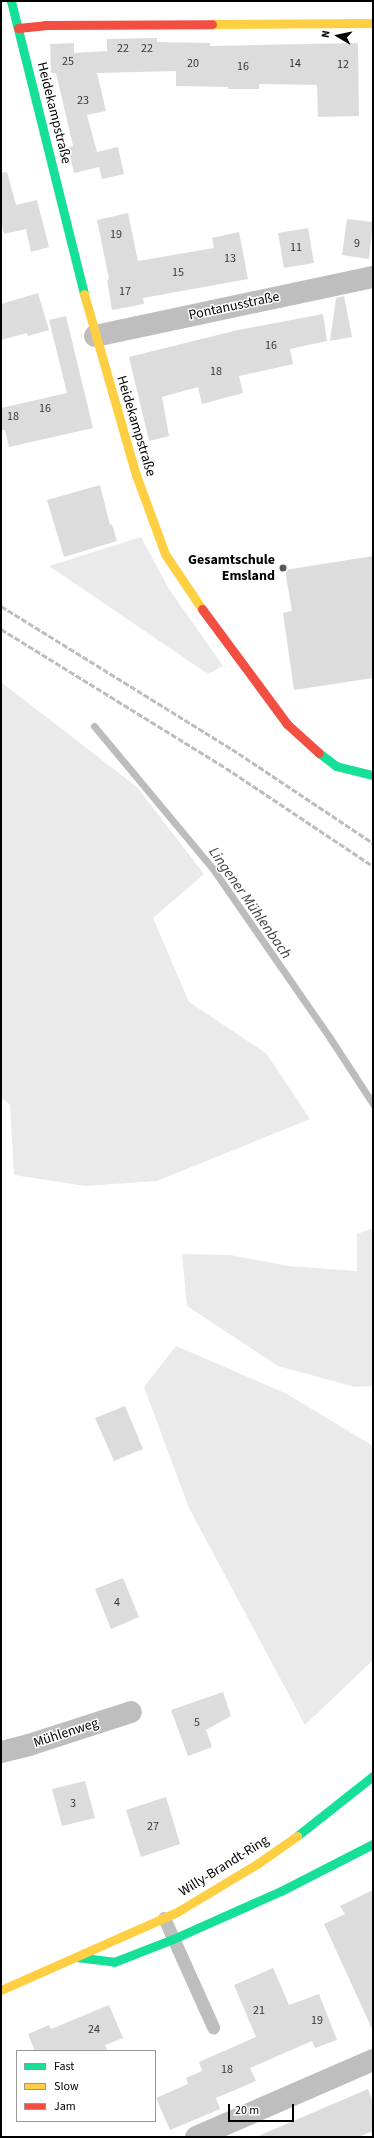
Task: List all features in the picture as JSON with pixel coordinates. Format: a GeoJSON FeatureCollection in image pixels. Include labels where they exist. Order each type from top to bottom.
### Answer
{"type":"FeatureCollection","features":[{"type":"Feature","properties":{"kind":"street","name":"Heidekampstraße"},"geometry":{"type":"LineString","coordinates":[[11,1],[95,336],[136,475],[165,554],[216,629],[287,724],[301,738],[336,766],[373,775]]}},
{"type":"Feature","properties":{"kind":"street"},"geometry":{"type":"LineString","coordinates":[[18,28],[45,25],[373,23]]}},
{"type":"Feature","properties":{"kind":"street","name":"Pontanusstraße"},"geometry":{"type":"LineString","coordinates":[[95,336],[373,277]]}},
{"type":"Feature","properties":{"kind":"street","name":"Mühlenweg"},"geometry":{"type":"LineString","coordinates":[[1,1752],[29,1745],[131,1712]]}},
{"type":"Feature","properties":{"kind":"street","name":"Willy-Brandt-Ring"},"geometry":{"type":"LineString","coordinates":[[1,1990],[164,1918],[257,1864],[305,1830],[373,1776]]}},
{"type":"Feature","properties":{"kind":"street"},"geometry":{"type":"LineString","coordinates":[[76,1957],[114,1962],[173,1939],[280,1891],[373,1844]]}},
{"type":"Feature","properties":{"kind":"street"},"geometry":{"type":"LineString","coordinates":[[196,2137],[373,2060]]}},
{"type":"Feature","properties":{"kind":"lane"},"geometry":{"type":"LineString","coordinates":[[164,1918],[213,2027]]}},
{"type":"Feature","properties":{"kind":"shaded area"},"geometry":{"type":"Polygon","coordinates":[[[141,537],[169,589],[223,666],[208,674],[49,566],[141,537]]]}},
{"type":"Feature","properties":{"kind":"shaded area"},"geometry":{"type":"Polygon","coordinates":[[[1,682],[137,787],[204,874],[153,918],[189,1002],[266,1053],[310,1119],[157,1181],[85,1186],[14,1175],[10,1105],[1,1097],[1,682]]]}},
{"type":"Feature","properties":{"kind":"shaded area"},"geometry":{"type":"Polygon","coordinates":[[[373,1228],[373,1386],[355,1387],[278,1366],[187,1306],[182,1254],[230,1255],[288,1266],[357,1271],[357,1234],[373,1228]]]}},
{"type":"Feature","properties":{"kind":"shaded area"},"geometry":{"type":"Polygon","coordinates":[[[176,1346],[287,1394],[373,1446],[373,1660],[305,1725],[189,1508],[144,1387],[176,1346]]]}},
{"type":"Feature","properties":{"kind":"building"},"geometry":{"type":"Polygon","coordinates":[[[157,38],[157,42],[210,43],[210,46],[358,43],[359,116],[318,117],[317,85],[259,84],[259,89],[228,89],[228,87],[176,86],[176,71],[97,73],[106,111],[87,115],[97,152],[118,147],[124,174],[102,179],[99,167],[74,173],[68,147],[73,146],[56,73],[51,73],[50,44],[74,43],[74,53],[107,51],[107,39],[157,38]]]}},
{"type":"Feature","properties":{"kind":"building"},"geometry":{"type":"Polygon","coordinates":[[[7,172],[16,205],[37,200],[49,247],[31,252],[26,229],[4,234],[1,221],[1,173],[7,172]]]}},
{"type":"Feature","properties":{"kind":"building"},"geometry":{"type":"Polygon","coordinates":[[[128,213],[138,261],[214,248],[212,238],[239,232],[248,279],[143,298],[144,304],[112,310],[107,280],[109,279],[97,220],[128,213]]]}},
{"type":"Feature","properties":{"kind":"building"},"geometry":{"type":"Polygon","coordinates":[[[347,219],[373,222],[369,259],[342,255],[347,219]]]}},
{"type":"Feature","properties":{"kind":"building"},"geometry":{"type":"Polygon","coordinates":[[[308,228],[314,263],[284,268],[278,233],[308,228]]]}},
{"type":"Feature","properties":{"kind":"building"},"geometry":{"type":"Polygon","coordinates":[[[38,293],[49,330],[28,336],[27,333],[1,340],[1,304],[38,293]]]}},
{"type":"Feature","properties":{"kind":"building"},"geometry":{"type":"Polygon","coordinates":[[[344,296],[352,337],[330,341],[336,298],[344,296]]]}},
{"type":"Feature","properties":{"kind":"building"},"geometry":{"type":"Polygon","coordinates":[[[323,314],[327,341],[290,349],[293,364],[239,376],[243,393],[202,404],[198,387],[162,397],[169,436],[149,441],[129,357],[238,330],[323,314]]]}},
{"type":"Feature","properties":{"kind":"building"},"geometry":{"type":"Polygon","coordinates":[[[66,316],[93,428],[9,447],[5,430],[1,430],[1,408],[67,393],[49,320],[66,316]]]}},
{"type":"Feature","properties":{"kind":"building"},"geometry":{"type":"Polygon","coordinates":[[[100,485],[110,525],[112,524],[117,541],[64,557],[47,500],[100,485]]]}},
{"type":"Feature","properties":{"kind":"building"},"geometry":{"type":"Polygon","coordinates":[[[373,556],[373,678],[294,690],[283,613],[292,611],[285,570],[373,556]]]}},
{"type":"Feature","properties":{"kind":"building"},"geometry":{"type":"Polygon","coordinates":[[[125,1406],[143,1449],[114,1461],[95,1418],[125,1406]]]}},
{"type":"Feature","properties":{"kind":"building"},"geometry":{"type":"Polygon","coordinates":[[[123,1578],[139,1617],[111,1629],[95,1589],[123,1578]]]}},
{"type":"Feature","properties":{"kind":"building"},"geometry":{"type":"Polygon","coordinates":[[[223,1692],[231,1716],[206,1730],[212,1747],[188,1756],[171,1710],[223,1692]]]}},
{"type":"Feature","properties":{"kind":"building"},"geometry":{"type":"Polygon","coordinates":[[[85,1781],[95,1818],[62,1826],[52,1789],[85,1781]]]}},
{"type":"Feature","properties":{"kind":"building"},"geometry":{"type":"Polygon","coordinates":[[[166,1797],[180,1844],[141,1857],[126,1810],[166,1797]]]}},
{"type":"Feature","properties":{"kind":"building"},"geometry":{"type":"Polygon","coordinates":[[[373,1890],[373,2031],[324,1924],[345,1914],[340,1906],[373,1890]]]}},
{"type":"Feature","properties":{"kind":"building"},"geometry":{"type":"Polygon","coordinates":[[[273,1968],[289,2005],[319,1994],[337,2040],[315,2048],[312,2041],[250,2068],[256,2081],[216,2098],[220,2109],[170,2130],[156,2098],[188,2084],[186,2078],[202,2071],[199,2062],[256,2037],[234,1985],[273,1968]]]}},
{"type":"Feature","properties":{"kind":"building"},"geometry":{"type":"Polygon","coordinates":[[[109,2005],[123,2038],[105,2045],[108,2050],[35,2050],[28,2034],[49,2025],[51,2029],[109,2005]]]}},
{"type":"Feature","properties":{"kind":"building"},"geometry":{"type":"Polygon","coordinates":[[[368,2089],[373,2102],[373,2131],[359,2137],[256,2137],[368,2089]]]}},
{"type":"Feature","properties":{"kind":"waterway","name":"Lingener Mühlenbach"},"geometry":{"type":"LineString","coordinates":[[94,726],[213,869],[330,1038],[373,1104]]}},
{"type":"Feature","properties":{"kind":"railway"},"geometry":{"type":"LineString","coordinates":[[1,606],[232,749],[373,843]]}},
{"type":"Feature","properties":{"kind":"railway"},"geometry":{"type":"LineString","coordinates":[[1,629],[226,768],[373,866]]}},
{"type":"Feature","properties":{"kind":"traffic: fast"},"geometry":{"type":"LineString","coordinates":[[11,1],[84,294]]}},
{"type":"Feature","properties":{"kind":"traffic: fast"},"geometry":{"type":"LineString","coordinates":[[319,753],[336,766],[373,775]]}},
{"type":"Feature","properties":{"kind":"traffic: fast"},"geometry":{"type":"LineString","coordinates":[[297,1836],[373,1776]]}},
{"type":"Feature","properties":{"kind":"traffic: fast"},"geometry":{"type":"LineString","coordinates":[[76,1957],[114,1962],[173,1939],[281,1891],[373,1844]]}},
{"type":"Feature","properties":{"kind":"traffic: slow"},"geometry":{"type":"LineString","coordinates":[[212,24],[373,23]]}},
{"type":"Feature","properties":{"kind":"traffic: slow"},"geometry":{"type":"LineString","coordinates":[[84,294],[136,475],[165,554],[202,609]]}},
{"type":"Feature","properties":{"kind":"traffic: slow"},"geometry":{"type":"LineString","coordinates":[[1,1990],[177,1912],[257,1864],[297,1836]]}},
{"type":"Feature","properties":{"kind":"traffic: jam"},"geometry":{"type":"LineString","coordinates":[[18,28],[45,25],[212,24]]}},
{"type":"Feature","properties":{"kind":"traffic: jam"},"geometry":{"type":"LineString","coordinates":[[202,609],[287,724],[319,753]]}},
{"type":"Feature","properties":{"kind":"place","name":"Gesamtschule Emsland"},"geometry":{"type":"Point","coordinates":[283,568]}}]}
